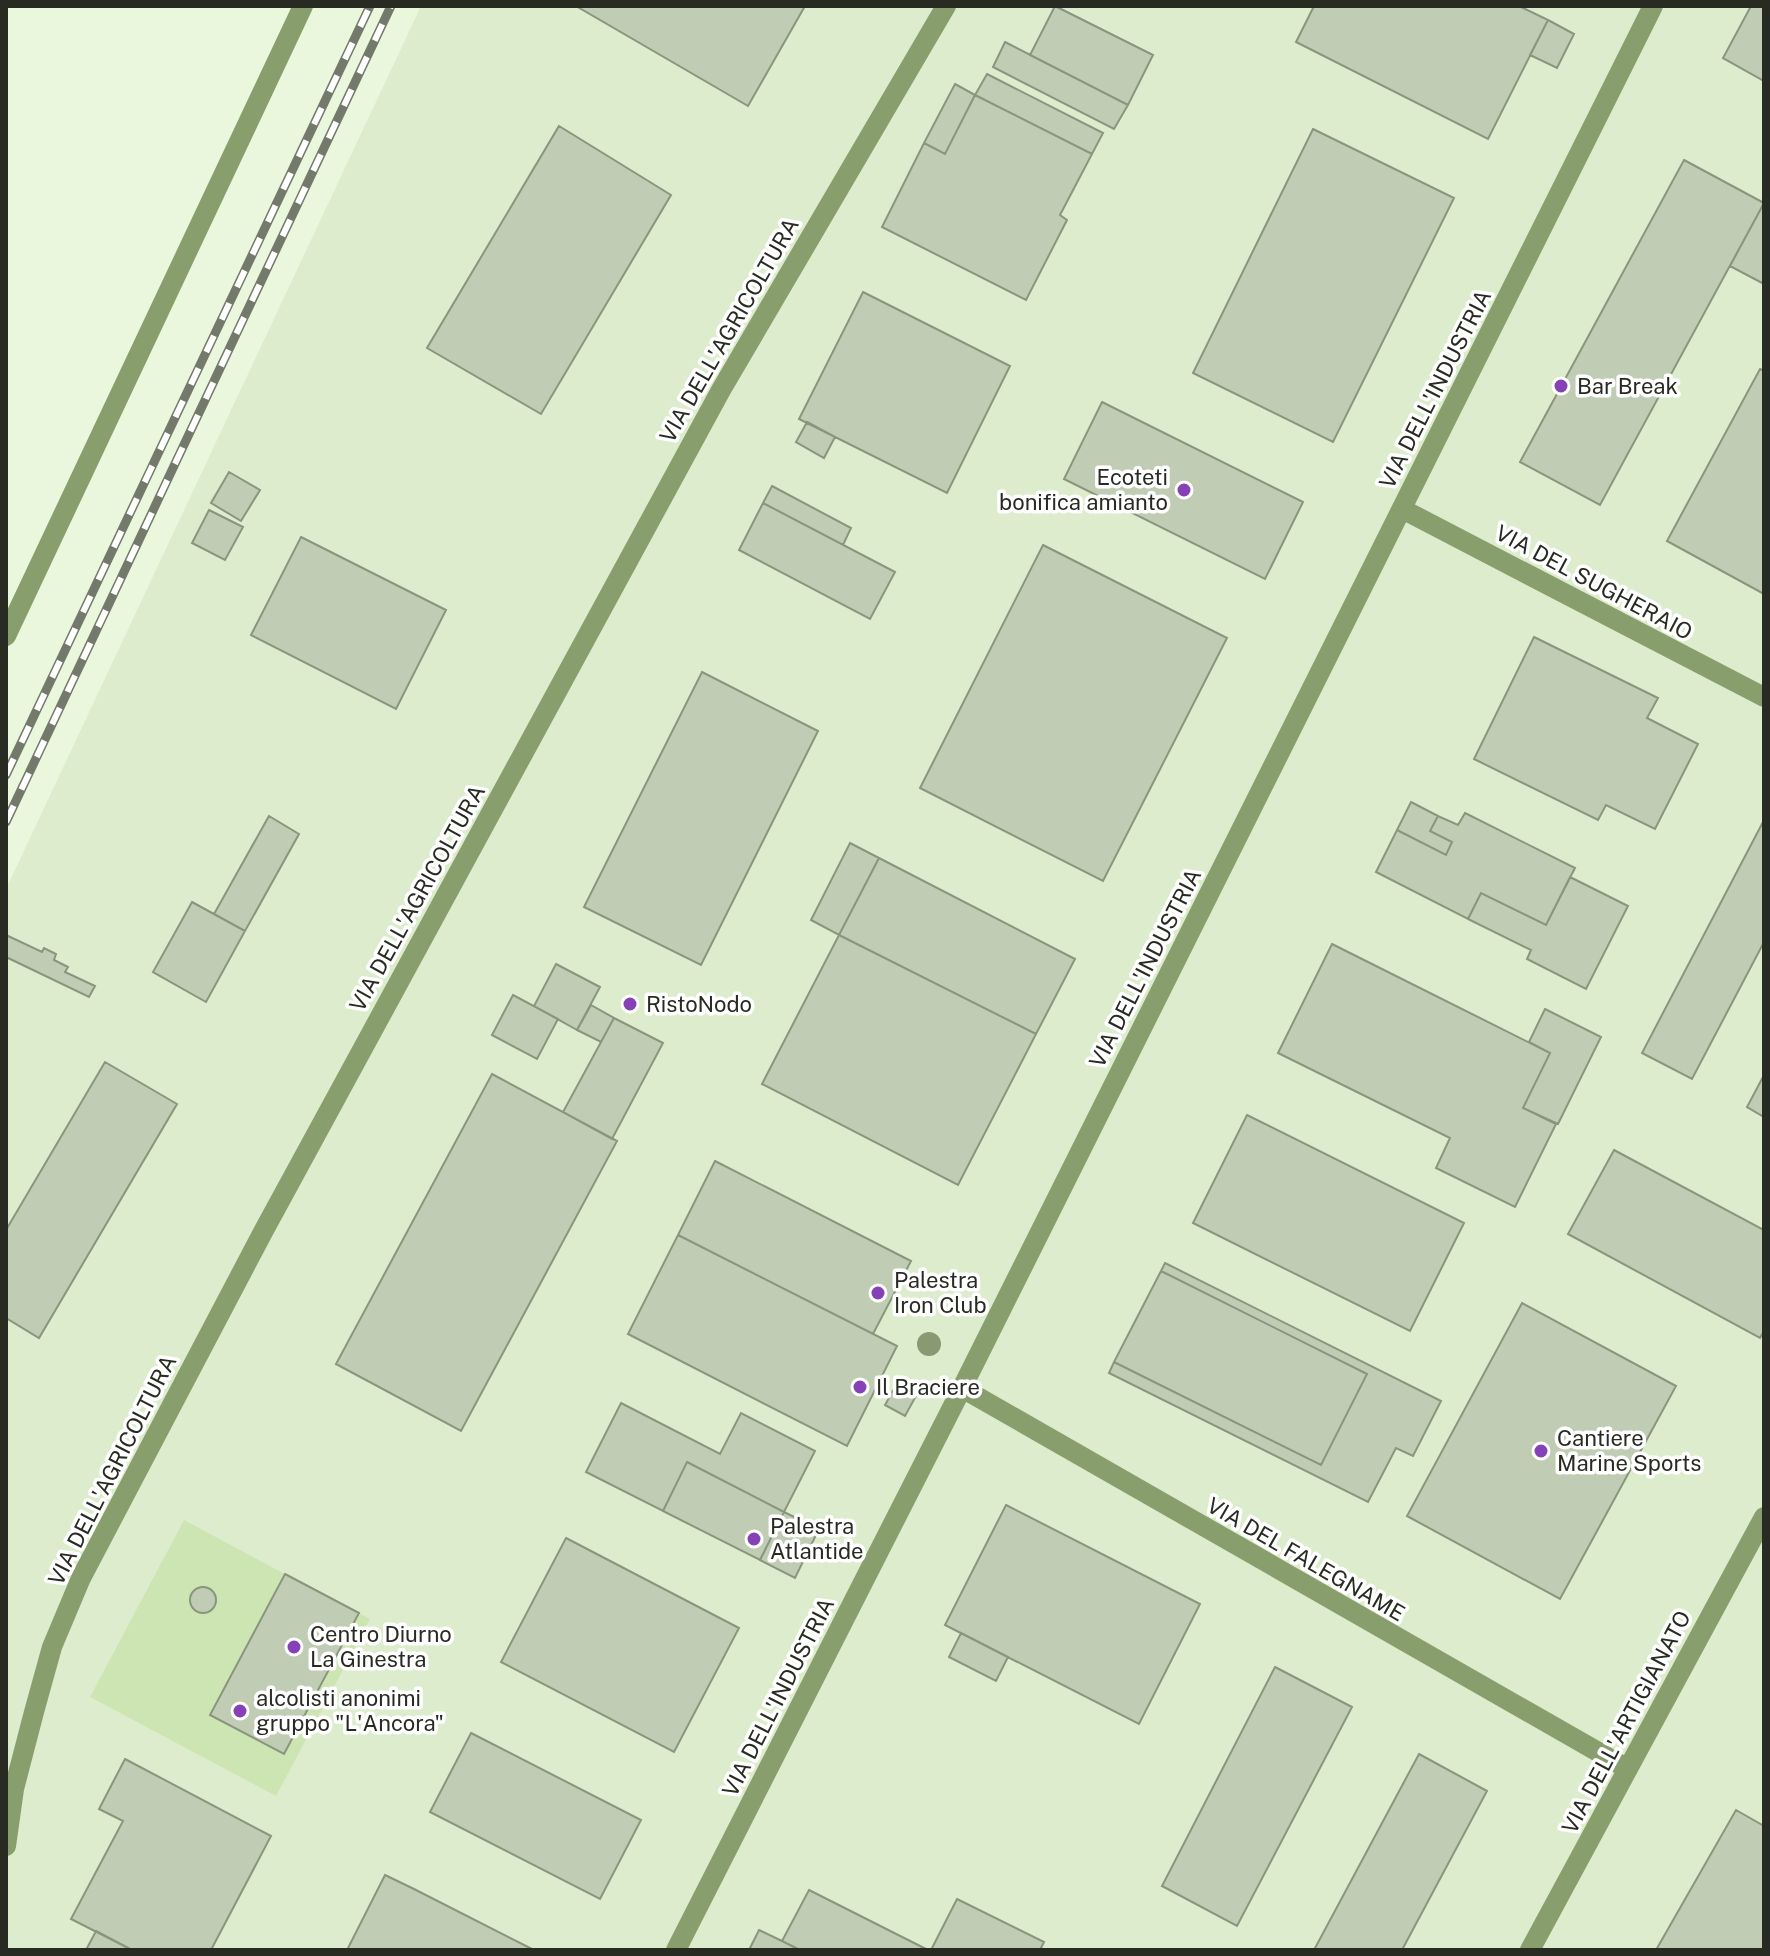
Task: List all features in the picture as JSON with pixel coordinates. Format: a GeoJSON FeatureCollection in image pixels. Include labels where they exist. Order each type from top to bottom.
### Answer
{"type":"FeatureCollection","features":[{"type":"Feature","properties":{"kind":"street"},"geometry":{"type":"LineString","coordinates":[[6,636],[303,6]]}},
{"type":"Feature","properties":{"kind":"street","name":"VIA DELL'AGRICOLTURA"},"geometry":{"type":"LineString","coordinates":[[6,1846],[14,1789],[37,1699],[52,1647],[81,1578],[263,1232],[721,390],[946,6]]}},
{"type":"Feature","properties":{"kind":"street","name":"VIA DELL'INDUSTRIA"},"geometry":{"type":"LineString","coordinates":[[676,1950],[962,1388],[1653,6]]}},
{"type":"Feature","properties":{"kind":"street","name":"VIA DEL SUGHERAIO"},"geometry":{"type":"LineString","coordinates":[[1402,509],[1764,697]]}},
{"type":"Feature","properties":{"kind":"street","name":"VIA DEL FALEGNAME"},"geometry":{"type":"LineString","coordinates":[[962,1388],[1628,1769]]}},
{"type":"Feature","properties":{"kind":"street","name":"VIA DELL'ARTIGIANATO"},"geometry":{"type":"LineString","coordinates":[[1530,1950],[1764,1517]]}},
{"type":"Feature","properties":{"kind":"shaded area"},"geometry":{"type":"Polygon","coordinates":[[[421,6],[1764,6],[1764,1950],[6,1950],[6,889],[421,6]]]}},
{"type":"Feature","properties":{"kind":"shaded area"},"geometry":{"type":"Polygon","coordinates":[[[184,1520],[285,1574],[210,1715],[283,1754],[359,1613],[370,1619],[276,1796],[90,1697],[184,1520]]]}},
{"type":"Feature","properties":{"kind":"building"},"geometry":{"type":"Polygon","coordinates":[[[576,6],[805,6],[748,106],[576,6]]]}},
{"type":"Feature","properties":{"kind":"building"},"geometry":{"type":"Polygon","coordinates":[[[1055,6],[1153,55],[1128,105],[1030,55],[1055,6]]]}},
{"type":"Feature","properties":{"kind":"building"},"geometry":{"type":"Polygon","coordinates":[[[1314,6],[1519,6],[1548,20],[1488,139],[1296,42],[1314,6]]]}},
{"type":"Feature","properties":{"kind":"building"},"geometry":{"type":"Polygon","coordinates":[[[1751,6],[1764,6],[1764,81],[1723,58],[1751,6]]]}},
{"type":"Feature","properties":{"kind":"building"},"geometry":{"type":"Polygon","coordinates":[[[1548,20],[1574,34],[1557,68],[1530,55],[1548,20]]]}},
{"type":"Feature","properties":{"kind":"building"},"geometry":{"type":"Polygon","coordinates":[[[1005,42],[1128,105],[1114,129],[993,67],[1005,42]]]}},
{"type":"Feature","properties":{"kind":"building"},"geometry":{"type":"Polygon","coordinates":[[[987,74],[1103,133],[1092,154],[975,95],[987,74]]]}},
{"type":"Feature","properties":{"kind":"building"},"geometry":{"type":"Polygon","coordinates":[[[955,84],[975,95],[945,154],[924,143],[955,84]]]}},
{"type":"Feature","properties":{"kind":"building"},"geometry":{"type":"Polygon","coordinates":[[[975,95],[1092,154],[1060,215],[1067,220],[1026,300],[882,227],[924,143],[945,154],[975,95]]]}},
{"type":"Feature","properties":{"kind":"building"},"geometry":{"type":"Polygon","coordinates":[[[559,126],[671,195],[541,414],[427,348],[559,126]]]}},
{"type":"Feature","properties":{"kind":"building"},"geometry":{"type":"Polygon","coordinates":[[[1313,129],[1454,198],[1333,442],[1193,373],[1313,129]]]}},
{"type":"Feature","properties":{"kind":"building"},"geometry":{"type":"Polygon","coordinates":[[[1684,160],[1764,203],[1600,505],[1520,462],[1684,160]]]}},
{"type":"Feature","properties":{"kind":"building"},"geometry":{"type":"Polygon","coordinates":[[[1764,203],[1764,284],[1730,266],[1764,203]]]}},
{"type":"Feature","properties":{"kind":"building"},"geometry":{"type":"Polygon","coordinates":[[[863,292],[1010,366],[947,493],[799,419],[863,292]]]}},
{"type":"Feature","properties":{"kind":"building"},"geometry":{"type":"Polygon","coordinates":[[[1760,369],[1764,371],[1764,594],[1667,541],[1760,369]]]}},
{"type":"Feature","properties":{"kind":"building","name":"Ecoteti bonifica amianto"},"geometry":{"type":"Polygon","coordinates":[[[1102,402],[1303,502],[1265,579],[1064,479],[1102,402]]]}},
{"type":"Feature","properties":{"kind":"building"},"geometry":{"type":"Polygon","coordinates":[[[807,422],[835,437],[824,458],[796,442],[807,422]]]}},
{"type":"Feature","properties":{"kind":"building"},"geometry":{"type":"Polygon","coordinates":[[[229,472],[260,490],[241,521],[211,503],[229,472]]]}},
{"type":"Feature","properties":{"kind":"building"},"geometry":{"type":"Polygon","coordinates":[[[772,486],[851,528],[843,545],[763,503],[772,486]]]}},
{"type":"Feature","properties":{"kind":"building"},"geometry":{"type":"Polygon","coordinates":[[[763,503],[895,572],[870,619],[739,550],[763,503]]]}},
{"type":"Feature","properties":{"kind":"building"},"geometry":{"type":"Polygon","coordinates":[[[209,510],[243,527],[225,560],[192,543],[209,510]]]}},
{"type":"Feature","properties":{"kind":"building"},"geometry":{"type":"Polygon","coordinates":[[[301,537],[446,610],[396,709],[251,635],[301,537]]]}},
{"type":"Feature","properties":{"kind":"building"},"geometry":{"type":"Polygon","coordinates":[[[1043,545],[1227,638],[1103,881],[920,788],[1043,545]]]}},
{"type":"Feature","properties":{"kind":"building"},"geometry":{"type":"Polygon","coordinates":[[[1534,637],[1658,698],[1647,718],[1698,744],[1655,829],[1606,805],[1598,820],[1474,759],[1534,637]]]}},
{"type":"Feature","properties":{"kind":"building"},"geometry":{"type":"Polygon","coordinates":[[[702,672],[818,731],[701,965],[584,907],[702,672]]]}},
{"type":"Feature","properties":{"kind":"building"},"geometry":{"type":"Polygon","coordinates":[[[1411,802],[1438,816],[1430,831],[1452,842],[1446,855],[1397,830],[1411,802]]]}},
{"type":"Feature","properties":{"kind":"building"},"geometry":{"type":"Polygon","coordinates":[[[1465,813],[1575,868],[1546,925],[1481,893],[1468,919],[1376,872],[1397,830],[1446,855],[1452,842],[1430,831],[1438,816],[1458,825],[1465,813]]]}},
{"type":"Feature","properties":{"kind":"building"},"geometry":{"type":"Polygon","coordinates":[[[269,816],[299,834],[245,931],[214,914],[269,816]]]}},
{"type":"Feature","properties":{"kind":"building"},"geometry":{"type":"Polygon","coordinates":[[[1764,820],[1764,942],[1692,1079],[1642,1053],[1764,820]]]}},
{"type":"Feature","properties":{"kind":"building"},"geometry":{"type":"Polygon","coordinates":[[[850,843],[879,858],[839,935],[811,920],[850,843]]]}},
{"type":"Feature","properties":{"kind":"building"},"geometry":{"type":"Polygon","coordinates":[[[879,858],[1075,959],[1036,1034],[839,935],[879,858]]]}},
{"type":"Feature","properties":{"kind":"building"},"geometry":{"type":"Polygon","coordinates":[[[1570,877],[1628,906],[1586,989],[1527,959],[1531,950],[1468,919],[1481,893],[1546,925],[1570,877]]]}},
{"type":"Feature","properties":{"kind":"building"},"geometry":{"type":"Polygon","coordinates":[[[192,902],[245,931],[206,1002],[153,972],[192,902]]]}},
{"type":"Feature","properties":{"kind":"building"},"geometry":{"type":"Polygon","coordinates":[[[6,935],[42,952],[44,948],[56,954],[54,960],[68,967],[65,972],[95,986],[89,997],[6,957],[6,935]]]}},
{"type":"Feature","properties":{"kind":"building"},"geometry":{"type":"Polygon","coordinates":[[[839,935],[1036,1034],[958,1185],[762,1084],[839,935]]]}},
{"type":"Feature","properties":{"kind":"building"},"geometry":{"type":"Polygon","coordinates":[[[1332,944],[1550,1053],[1523,1108],[1556,1124],[1515,1207],[1436,1168],[1450,1138],[1278,1053],[1332,944]]]}},
{"type":"Feature","properties":{"kind":"building"},"geometry":{"type":"Polygon","coordinates":[[[556,964],[600,987],[577,1030],[534,1006],[556,964]]]}},
{"type":"Feature","properties":{"kind":"building"},"geometry":{"type":"Polygon","coordinates":[[[513,995],[558,1019],[537,1059],[492,1035],[513,995]]]}},
{"type":"Feature","properties":{"kind":"building"},"geometry":{"type":"Polygon","coordinates":[[[591,1005],[614,1018],[601,1042],[577,1030],[591,1005]]]}},
{"type":"Feature","properties":{"kind":"building"},"geometry":{"type":"Polygon","coordinates":[[[1545,1009],[1601,1037],[1558,1124],[1523,1108],[1550,1053],[1529,1042],[1545,1009]]]}},
{"type":"Feature","properties":{"kind":"building"},"geometry":{"type":"Polygon","coordinates":[[[614,1018],[663,1043],[612,1139],[563,1112],[614,1018]]]}},
{"type":"Feature","properties":{"kind":"building"},"geometry":{"type":"Polygon","coordinates":[[[105,1062],[177,1104],[39,1338],[6,1318],[6,1230],[105,1062]]]}},
{"type":"Feature","properties":{"kind":"building"},"geometry":{"type":"Polygon","coordinates":[[[492,1074],[617,1141],[461,1431],[336,1364],[492,1074]]]}},
{"type":"Feature","properties":{"kind":"building"},"geometry":{"type":"Polygon","coordinates":[[[1764,1075],[1764,1117],[1747,1107],[1764,1075]]]}},
{"type":"Feature","properties":{"kind":"building"},"geometry":{"type":"Polygon","coordinates":[[[1247,1115],[1464,1223],[1410,1331],[1193,1223],[1247,1115]]]}},
{"type":"Feature","properties":{"kind":"building"},"geometry":{"type":"Polygon","coordinates":[[[1614,1150],[1764,1230],[1764,1331],[1760,1338],[1568,1234],[1614,1150]]]}},
{"type":"Feature","properties":{"kind":"building"},"geometry":{"type":"Polygon","coordinates":[[[715,1161],[911,1261],[873,1334],[678,1235],[715,1161]]]}},
{"type":"Feature","properties":{"kind":"building"},"geometry":{"type":"Polygon","coordinates":[[[678,1235],[897,1346],[847,1446],[628,1334],[678,1235]]]}},
{"type":"Feature","properties":{"kind":"building"},"geometry":{"type":"Polygon","coordinates":[[[1165,1263],[1441,1401],[1413,1456],[1396,1448],[1368,1502],[1109,1373],[1114,1362],[1321,1465],[1367,1374],[1161,1271],[1165,1263]]]}},
{"type":"Feature","properties":{"kind":"building"},"geometry":{"type":"Polygon","coordinates":[[[1161,1271],[1367,1374],[1321,1465],[1114,1362],[1161,1271]]]}},
{"type":"Feature","properties":{"kind":"building","name":"Cantiere Marine Sports"},"geometry":{"type":"Polygon","coordinates":[[[1522,1303],[1676,1386],[1560,1599],[1407,1516],[1522,1303]]]}},
{"type":"Feature","properties":{"kind":"building"},"geometry":{"type":"Polygon","coordinates":[[[896,1385],[916,1396],[905,1416],[885,1405],[896,1385]]]}},
{"type":"Feature","properties":{"kind":"building"},"geometry":{"type":"Polygon","coordinates":[[[621,1403],[720,1454],[741,1413],[815,1451],[784,1512],[687,1462],[663,1511],[586,1472],[621,1403]]]}},
{"type":"Feature","properties":{"kind":"building"},"geometry":{"type":"Polygon","coordinates":[[[687,1462],[784,1512],[760,1560],[663,1511],[687,1462]]]}},
{"type":"Feature","properties":{"kind":"building"},"geometry":{"type":"Polygon","coordinates":[[[1006,1505],[1200,1604],[1139,1724],[945,1625],[1006,1505]]]}},
{"type":"Feature","properties":{"kind":"building"},"geometry":{"type":"Polygon","coordinates":[[[784,1512],[819,1529],[795,1578],[760,1560],[784,1512]]]}},
{"type":"Feature","properties":{"kind":"building"},"geometry":{"type":"Polygon","coordinates":[[[566,1538],[739,1628],[674,1752],[501,1662],[566,1538]]]}},
{"type":"Feature","properties":{"kind":"building","name":"Centro Diurno La Ginestra"},"geometry":{"type":"Polygon","coordinates":[[[285,1574],[359,1613],[284,1754],[210,1715],[285,1574]]]}},
{"type":"Feature","properties":{"kind":"building"},"geometry":{"type":"Polygon","coordinates":[[[203,1587],[213,1590],[216,1600],[213,1610],[203,1613],[193,1610],[190,1600],[193,1590],[203,1587]]]}},
{"type":"Feature","properties":{"kind":"building"},"geometry":{"type":"Polygon","coordinates":[[[961,1633],[1008,1657],[996,1681],[949,1657],[961,1633]]]}},
{"type":"Feature","properties":{"kind":"building"},"geometry":{"type":"Polygon","coordinates":[[[1275,1667],[1352,1707],[1237,1926],[1162,1886],[1275,1667]]]}},
{"type":"Feature","properties":{"kind":"building"},"geometry":{"type":"Polygon","coordinates":[[[471,1733],[641,1820],[600,1899],[430,1812],[471,1733]]]}},
{"type":"Feature","properties":{"kind":"building"},"geometry":{"type":"Polygon","coordinates":[[[1419,1754],[1487,1791],[1402,1950],[1314,1950],[1419,1754]]]}},
{"type":"Feature","properties":{"kind":"building"},"geometry":{"type":"Polygon","coordinates":[[[125,1759],[271,1836],[211,1950],[132,1950],[71,1919],[123,1821],[99,1809],[125,1759]]]}},
{"type":"Feature","properties":{"kind":"building"},"geometry":{"type":"Polygon","coordinates":[[[1736,1810],[1764,1826],[1764,1950],[1656,1950],[1736,1810]]]}},
{"type":"Feature","properties":{"kind":"building"},"geometry":{"type":"Polygon","coordinates":[[[385,1875],[414,1889],[534,1950],[347,1950],[385,1875]]]}},
{"type":"Feature","properties":{"kind":"building"},"geometry":{"type":"Polygon","coordinates":[[[809,1890],[928,1950],[800,1950],[782,1941],[809,1890]]]}},
{"type":"Feature","properties":{"kind":"building"},"geometry":{"type":"Polygon","coordinates":[[[957,1899],[1044,1942],[1040,1950],[931,1950],[957,1899]]]}},
{"type":"Feature","properties":{"kind":"building"},"geometry":{"type":"Polygon","coordinates":[[[759,1930],[782,1941],[800,1950],[749,1950],[759,1930]]]}},
{"type":"Feature","properties":{"kind":"building"},"geometry":{"type":"Polygon","coordinates":[[[96,1931],[132,1950],[86,1950],[96,1931]]]}},
{"type":"Feature","properties":{"kind":"railway"},"geometry":{"type":"LineString","coordinates":[[6,775],[370,6]]}},
{"type":"Feature","properties":{"kind":"railway"},"geometry":{"type":"LineString","coordinates":[[6,822],[391,6]]}},
{"type":"Feature","properties":{"kind":"place","name":"Bar Break"},"geometry":{"type":"Point","coordinates":[1561,386]}},
{"type":"Feature","properties":{"kind":"place","name":"Ecoteti bonifica amianto"},"geometry":{"type":"Point","coordinates":[1184,490]}},
{"type":"Feature","properties":{"kind":"place","name":"RistoNodo"},"geometry":{"type":"Point","coordinates":[630,1004]}},
{"type":"Feature","properties":{"kind":"place","name":"Palestra Iron Club"},"geometry":{"type":"Point","coordinates":[878,1293]}},
{"type":"Feature","properties":{"kind":"place","name":"Il Braciere"},"geometry":{"type":"Point","coordinates":[860,1387]}},
{"type":"Feature","properties":{"kind":"place","name":"Cantiere Marine Sports"},"geometry":{"type":"Point","coordinates":[1541,1451]}},
{"type":"Feature","properties":{"kind":"place","name":"Palestra Atlantide"},"geometry":{"type":"Point","coordinates":[754,1539]}},
{"type":"Feature","properties":{"kind":"place","name":"Centro Diurno La Ginestra"},"geometry":{"type":"Point","coordinates":[294,1647]}},
{"type":"Feature","properties":{"kind":"place","name":"alcolisti anonimi gruppo \"L'Ancora\""},"geometry":{"type":"Point","coordinates":[240,1711]}}]}
